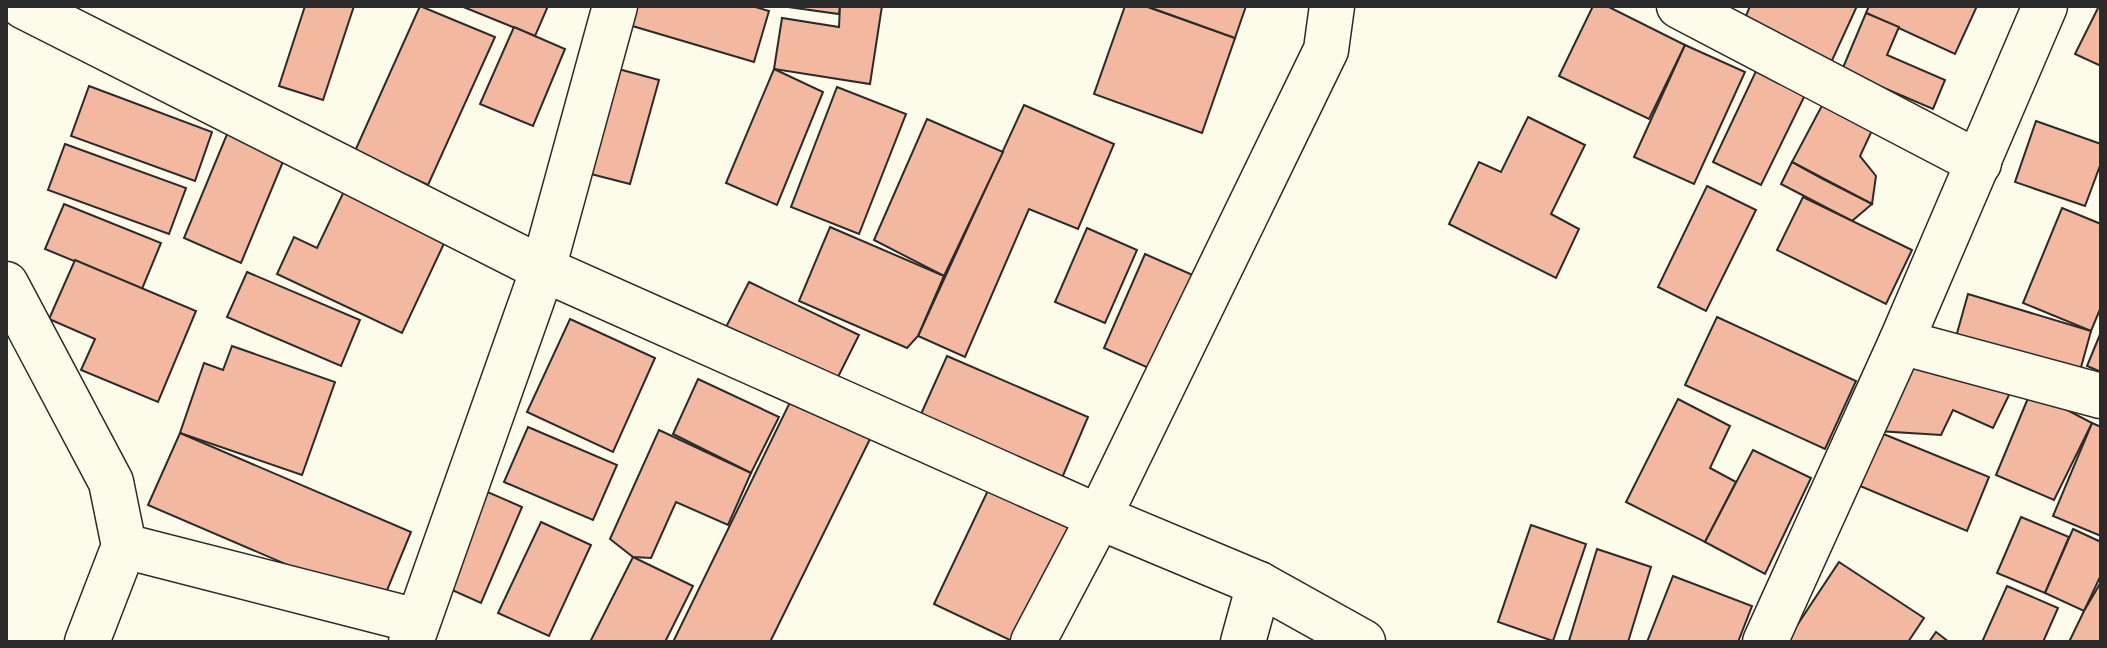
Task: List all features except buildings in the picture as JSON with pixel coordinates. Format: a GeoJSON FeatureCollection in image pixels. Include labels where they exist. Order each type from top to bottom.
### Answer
{"type":"FeatureCollection","features":[{"type":"Feature","properties":{"kind":"street"},"geometry":{"type":"LineString","coordinates":[[23,6],[543,269],[1099,517],[1259,584],[1363,642]]}},
{"type":"Feature","properties":{"kind":"street"},"geometry":{"type":"LineString","coordinates":[[124,546],[414,631],[543,269],[615,6]]}},
{"type":"Feature","properties":{"kind":"street"},"geometry":{"type":"LineString","coordinates":[[1033,642],[1099,517],[1326,50],[1332,6]]}},
{"type":"Feature","properties":{"kind":"street"},"geometry":{"type":"LineString","coordinates":[[1679,6],[1979,163]]}},
{"type":"Feature","properties":{"kind":"street"},"geometry":{"type":"LineString","coordinates":[[1765,642],[1901,342],[2045,6]]}},
{"type":"Feature","properties":{"kind":"street"},"geometry":{"type":"LineString","coordinates":[[6,284],[111,482],[124,546],[87,642]]}},
{"type":"Feature","properties":{"kind":"street"},"geometry":{"type":"LineString","coordinates":[[1901,342],[2101,396]]}},
{"type":"Feature","properties":{"kind":"street"},"geometry":{"type":"LineString","coordinates":[[1243,642],[1259,584]]}}]}
